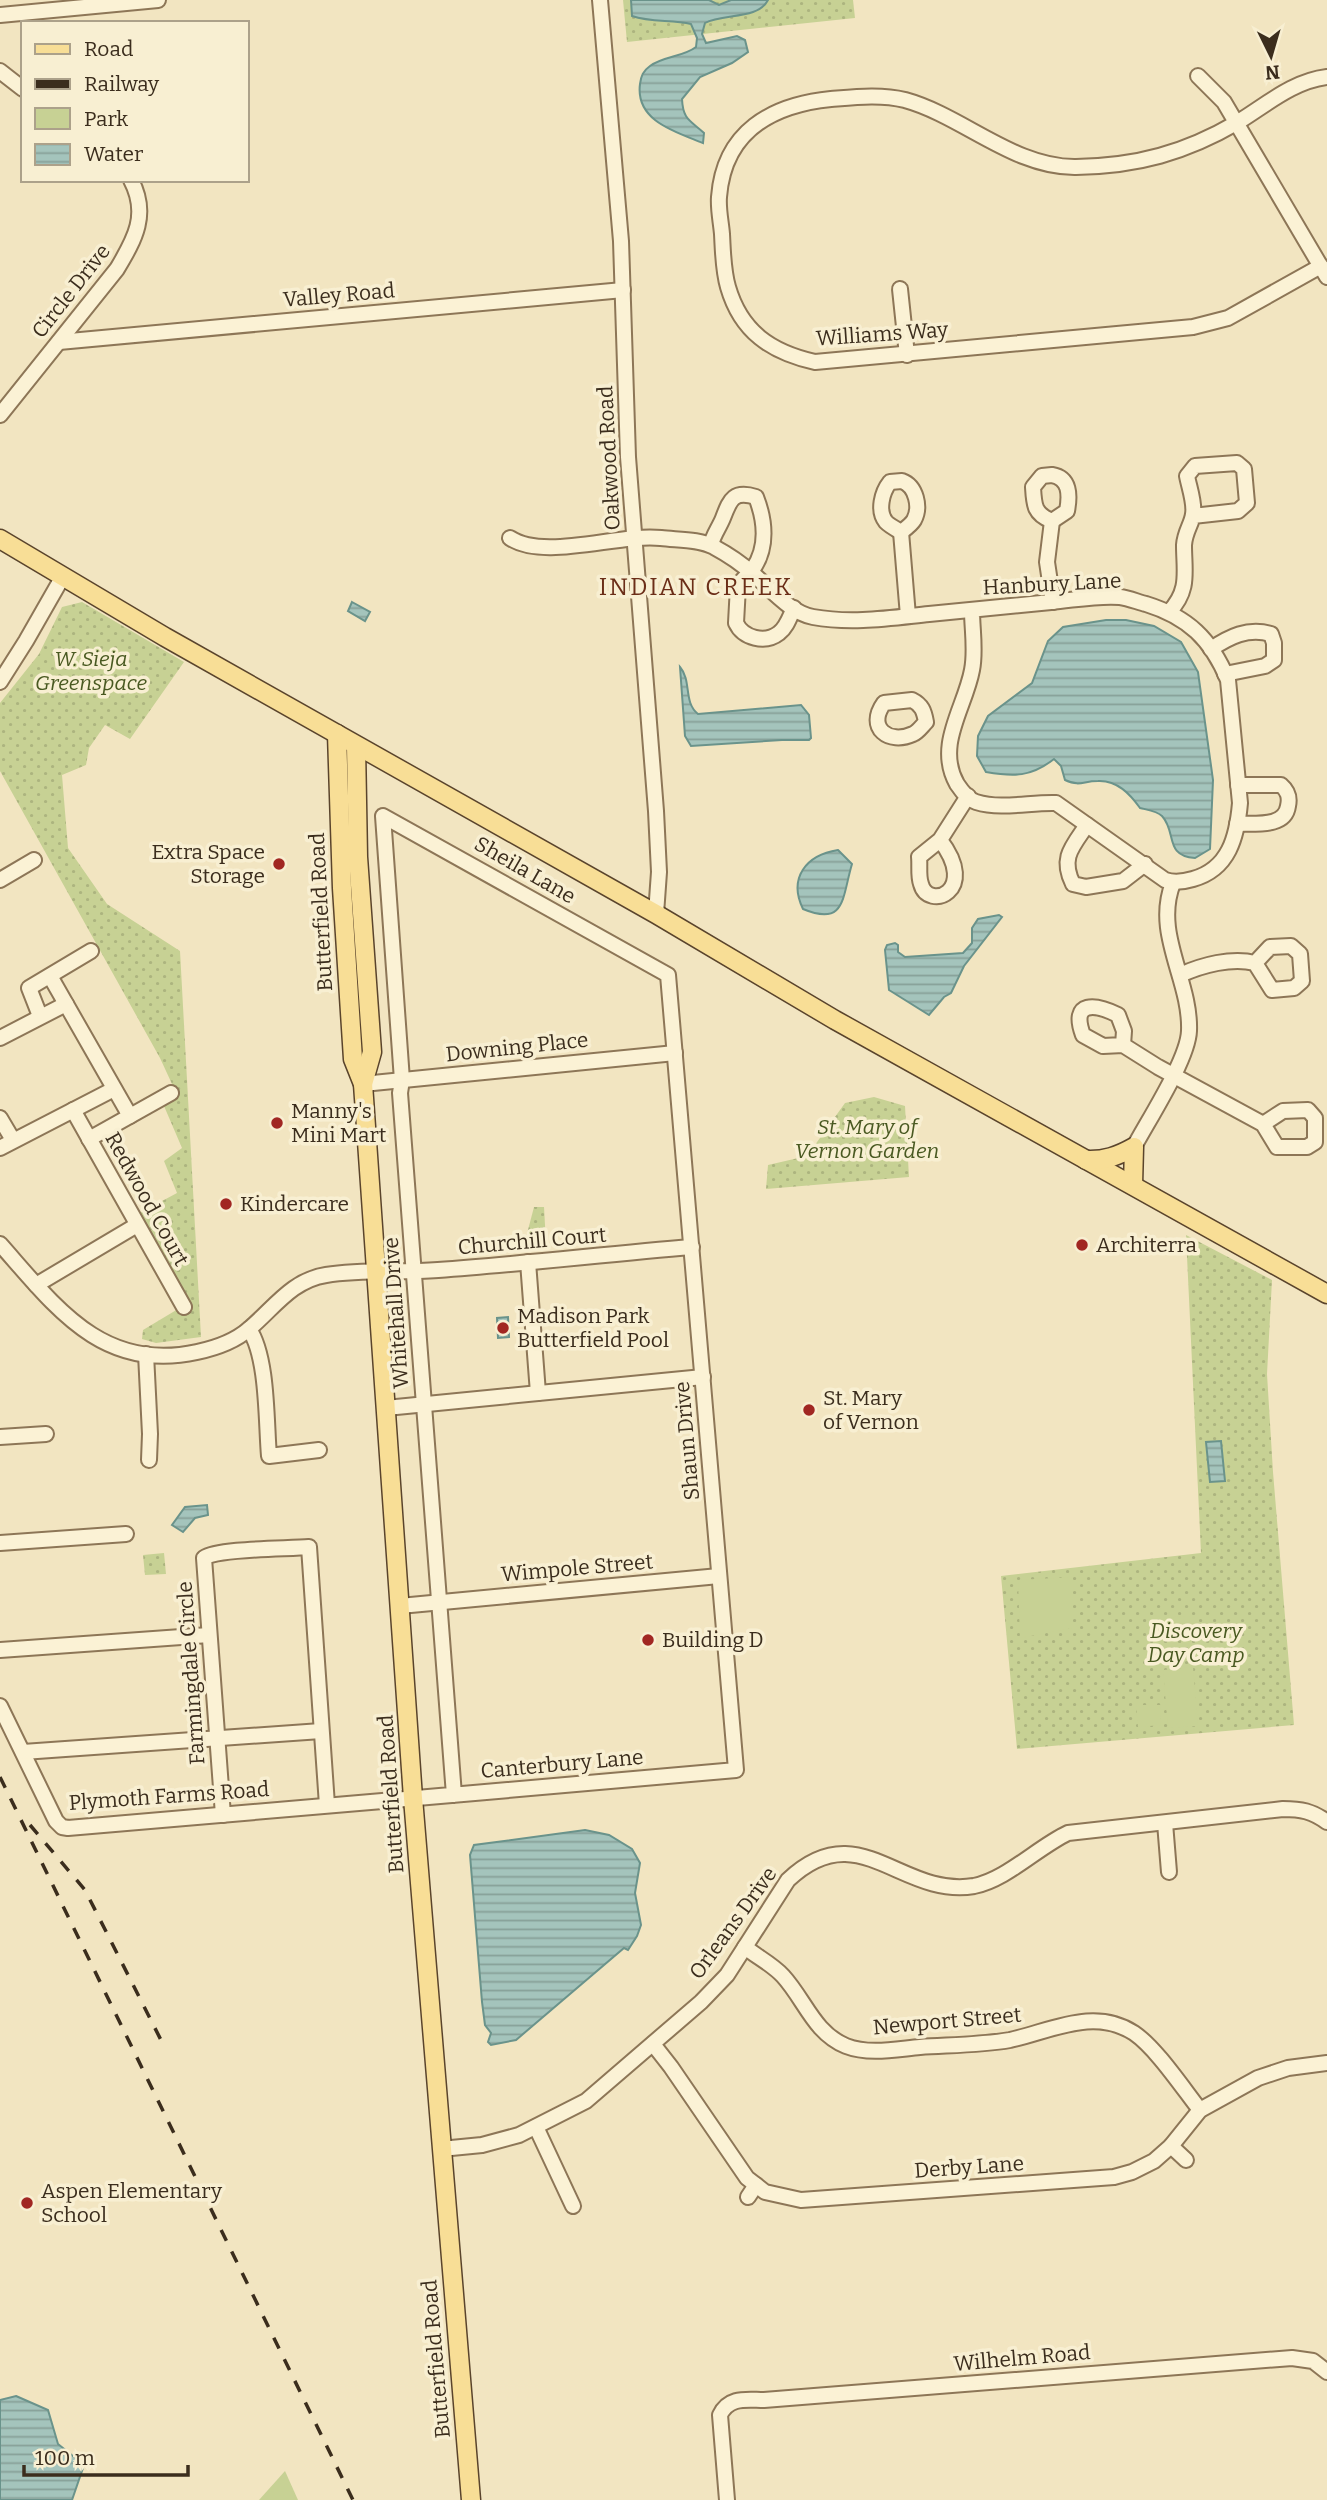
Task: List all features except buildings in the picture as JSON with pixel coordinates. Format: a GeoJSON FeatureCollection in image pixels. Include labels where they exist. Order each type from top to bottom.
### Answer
{"type":"FeatureCollection","features":[{"type":"Feature","properties":{"kind":"main road"},"geometry":{"type":"LineString","coordinates":[[0,539],[62,578],[656,914],[835,1020],[1327,1294]]}},
{"type":"Feature","properties":{"kind":"main road","name":"Butterfield Road"},"geometry":{"type":"LineString","coordinates":[[337,734],[342,888],[353,1059],[363,1084],[413,1798],[471,2500]]}},
{"type":"Feature","properties":{"kind":"main road","name":"Butterfield Road"},"geometry":{"type":"LineString","coordinates":[[356,746],[358,857],[372,1052],[363,1084]]}},
{"type":"Feature","properties":{"kind":"main road"},"geometry":{"type":"LineString","coordinates":[[1086,1160],[1118,1156],[1134,1147]]}},
{"type":"Feature","properties":{"kind":"main road"},"geometry":{"type":"LineString","coordinates":[[1133,1185],[1134,1147]]}},
{"type":"Feature","properties":{"kind":"street"},"geometry":{"type":"LineString","coordinates":[[0,15],[158,0]]}},
{"type":"Feature","properties":{"kind":"street","name":"Oakwood Road"},"geometry":{"type":"LineString","coordinates":[[600,0],[623,290],[628,457],[656,811],[659,872],[656,914]]}},
{"type":"Feature","properties":{"kind":"street"},"geometry":{"type":"LineString","coordinates":[[0,71],[21,87]]}},
{"type":"Feature","properties":{"kind":"street"},"geometry":{"type":"LineString","coordinates":[[1198,76],[1224,102],[1324,271]]}},
{"type":"Feature","properties":{"kind":"street","name":"Williams Way"},"geometry":{"type":"LineString","coordinates":[[1324,271],[1228,318],[1202,326],[826,362],[794,357],[766,344],[751,330],[736,309],[724,272],[719,198],[725,170],[736,146],[753,126],[787,107],[809,102],[878,96],[904,100],[942,114],[1027,157],[1058,166],[1076,167],[1141,162],[1167,156],[1236,123],[1287,90],[1327,77]]}},
{"type":"Feature","properties":{"kind":"street","name":"Circle Drive"},"geometry":{"type":"LineString","coordinates":[[0,415],[117,269],[137,234],[138,199],[132,182]]}},
{"type":"Feature","properties":{"kind":"street"},"geometry":{"type":"LineString","coordinates":[[900,289],[907,355]]}},
{"type":"Feature","properties":{"kind":"street","name":"Valley Road"},"geometry":{"type":"LineString","coordinates":[[59,342],[623,290]]}},
{"type":"Feature","properties":{"kind":"street"},"geometry":{"type":"LineString","coordinates":[[1169,612],[1183,588],[1186,572],[1185,533],[1189,521],[1193,516],[1238,511],[1247,503],[1244,469],[1237,463],[1195,466],[1187,476],[1193,516]]}},
{"type":"Feature","properties":{"kind":"street"},"geometry":{"type":"LineString","coordinates":[[711,545],[726,503],[747,494],[756,497],[764,516],[763,547],[751,572],[738,586],[736,623],[745,635],[754,639],[778,634],[794,608]]}},
{"type":"Feature","properties":{"kind":"street"},"geometry":{"type":"LineString","coordinates":[[1052,521],[1047,562],[1053,602]]}},
{"type":"Feature","properties":{"kind":"street"},"geometry":{"type":"LineString","coordinates":[[901,532],[908,617]]}},
{"type":"Feature","properties":{"kind":"street","name":"Hanbury Lane"},"geometry":{"type":"LineString","coordinates":[[510,538],[526,545],[544,547],[635,537],[657,537],[711,545],[751,572],[794,608],[809,616],[854,622],[1122,597],[1169,612],[1202,636],[1228,680],[1240,803],[1233,840],[1213,872],[1172,883]]}},
{"type":"Feature","properties":{"kind":"street"},"geometry":{"type":"LineString","coordinates":[[0,682],[62,578]]}},
{"type":"Feature","properties":{"kind":"street","name":"Hanbury Lane"},"geometry":{"type":"LineString","coordinates":[[968,796],[959,787],[950,770],[951,732],[972,670],[972,610]]}},
{"type":"Feature","properties":{"kind":"street"},"geometry":{"type":"LineString","coordinates":[[1211,649],[1234,634],[1271,634],[1274,660],[1265,666],[1225,674]]}},
{"type":"Feature","properties":{"kind":"street"},"geometry":{"type":"LineString","coordinates":[[926,722],[951,732]]}},
{"type":"Feature","properties":{"kind":"street"},"geometry":{"type":"LineString","coordinates":[[1237,824],[1281,820],[1289,803],[1289,795],[1281,785],[1238,785]]}},
{"type":"Feature","properties":{"kind":"street"},"geometry":{"type":"LineString","coordinates":[[940,840],[968,796],[972,801],[995,807],[1038,802],[1056,803],[1172,883],[1168,902],[1168,932],[1189,1014],[1187,1049],[1134,1147]]}},
{"type":"Feature","properties":{"kind":"street","name":"Sheila Lane"},"geometry":{"type":"LineString","coordinates":[[385,829],[383,816],[656,968]]}},
{"type":"Feature","properties":{"kind":"street"},"geometry":{"type":"LineString","coordinates":[[1087,825],[1071,847],[1067,858],[1067,873],[1073,884],[1086,887],[1123,881],[1145,863]]}},
{"type":"Feature","properties":{"kind":"street","name":"Whitehall Drive"},"geometry":{"type":"LineString","coordinates":[[385,829],[402,1080],[400,1096],[454,1795]]}},
{"type":"Feature","properties":{"kind":"street"},"geometry":{"type":"LineString","coordinates":[[0,880],[34,860]]}},
{"type":"Feature","properties":{"kind":"street"},"geometry":{"type":"LineString","coordinates":[[40,1016],[29,988],[91,951]]}},
{"type":"Feature","properties":{"kind":"street"},"geometry":{"type":"LineString","coordinates":[[1180,975],[1196,967],[1245,960],[1255,963]]}},
{"type":"Feature","properties":{"kind":"street","name":"Shaun Drive"},"geometry":{"type":"LineString","coordinates":[[656,968],[668,975],[736,1770],[714,1772]]}},
{"type":"Feature","properties":{"kind":"street"},"geometry":{"type":"LineString","coordinates":[[50,975],[130,1116]]}},
{"type":"Feature","properties":{"kind":"street"},"geometry":{"type":"LineString","coordinates":[[0,1038],[66,1004]]}},
{"type":"Feature","properties":{"kind":"street"},"geometry":{"type":"LineString","coordinates":[[1123,1045],[1263,1124]]}},
{"type":"Feature","properties":{"kind":"street","name":"Downing Place"},"geometry":{"type":"LineString","coordinates":[[363,1084],[675,1053]]}},
{"type":"Feature","properties":{"kind":"street"},"geometry":{"type":"LineString","coordinates":[[0,1118],[6,1144],[114,1089]]}},
{"type":"Feature","properties":{"kind":"street"},"geometry":{"type":"LineString","coordinates":[[89,1139],[171,1093]]}},
{"type":"Feature","properties":{"kind":"street","name":"Redwood Court"},"geometry":{"type":"LineString","coordinates":[[73,1110],[184,1307]]}},
{"type":"Feature","properties":{"kind":"street"},"geometry":{"type":"LineString","coordinates":[[36,1284],[137,1225]]}},
{"type":"Feature","properties":{"kind":"street","name":"Churchill Court"},"geometry":{"type":"LineString","coordinates":[[0,1244],[57,1309],[85,1332],[121,1349],[146,1354],[184,1354],[218,1347],[249,1329],[279,1298],[308,1280],[329,1274],[414,1271],[692,1247]]}},
{"type":"Feature","properties":{"kind":"street"},"geometry":{"type":"LineString","coordinates":[[527,1262],[538,1393]]}},
{"type":"Feature","properties":{"kind":"street"},"geometry":{"type":"LineString","coordinates":[[249,1329],[254,1336],[262,1366],[269,1456],[319,1450]]}},
{"type":"Feature","properties":{"kind":"street"},"geometry":{"type":"LineString","coordinates":[[146,1354],[149,1460]]}},
{"type":"Feature","properties":{"kind":"street"},"geometry":{"type":"LineString","coordinates":[[386,1408],[703,1377]]}},
{"type":"Feature","properties":{"kind":"street"},"geometry":{"type":"LineString","coordinates":[[0,1437],[46,1434]]}},
{"type":"Feature","properties":{"kind":"street"},"geometry":{"type":"LineString","coordinates":[[0,1543],[126,1534]]}},
{"type":"Feature","properties":{"kind":"street","name":"Farmingdale Circle"},"geometry":{"type":"LineString","coordinates":[[223,1815],[204,1558],[223,1553],[309,1547],[327,1805]]}},
{"type":"Feature","properties":{"kind":"street","name":"Wimpole Street"},"geometry":{"type":"LineString","coordinates":[[400,1606],[719,1576]]}},
{"type":"Feature","properties":{"kind":"street"},"geometry":{"type":"LineString","coordinates":[[0,1650],[209,1635]]}},
{"type":"Feature","properties":{"kind":"street","name":"Plymoth Farms Road"},"geometry":{"type":"LineString","coordinates":[[0,1706],[56,1821],[62,1827],[413,1798]]}},
{"type":"Feature","properties":{"kind":"street"},"geometry":{"type":"LineString","coordinates":[[23,1752],[321,1731]]}},
{"type":"Feature","properties":{"kind":"street","name":"Canterbury Lane"},"geometry":{"type":"LineString","coordinates":[[413,1798],[714,1772]]}},
{"type":"Feature","properties":{"kind":"street","name":"Orleans Drive"},"geometry":{"type":"LineString","coordinates":[[442,2149],[482,2145],[519,2135],[586,2101],[701,2002],[727,1975],[788,1880],[800,1869],[824,1856],[866,1856],[930,1884],[976,1886],[994,1880],[1068,1833],[1283,1809],[1302,1809],[1327,1822]]}},
{"type":"Feature","properties":{"kind":"street"},"geometry":{"type":"LineString","coordinates":[[1165,1823],[1169,1872]]}},
{"type":"Feature","properties":{"kind":"street","name":"Newport Street"},"geometry":{"type":"LineString","coordinates":[[745,1947],[784,1977],[821,2029],[847,2046],[860,2050],[887,2050],[1009,2040],[1078,2022],[1098,2021],[1115,2025],[1140,2039],[1200,2109]]}},
{"type":"Feature","properties":{"kind":"street","name":"Derby Lane"},"geometry":{"type":"LineString","coordinates":[[653,2044],[747,2178],[752,2191],[822,2200],[1114,2177],[1154,2161],[1171,2146],[1200,2109],[1274,2071],[1327,2063]]}},
{"type":"Feature","properties":{"kind":"street"},"geometry":{"type":"LineString","coordinates":[[536,2127],[573,2206]]}},
{"type":"Feature","properties":{"kind":"street"},"geometry":{"type":"LineString","coordinates":[[1171,2146],[1186,2160]]}},
{"type":"Feature","properties":{"kind":"street","name":"Wilhelm Road"},"geometry":{"type":"LineString","coordinates":[[727,2500],[720,2415],[727,2404],[736,2400],[778,2399],[1292,2358],[1313,2361],[1324,2369]]}},
{"type":"Feature","properties":{"kind":"green space"},"geometry":{"type":"Polygon","coordinates":[[[623,0],[853,0],[855,18],[627,42],[623,0]]]}},
{"type":"Feature","properties":{"kind":"green space","name":"W. Sieja Greenspace"},"geometry":{"type":"Polygon","coordinates":[[[82,602],[184,662],[130,739],[105,725],[89,748],[86,765],[62,775],[68,848],[107,904],[180,951],[201,1337],[156,1343],[142,1339],[143,1330],[178,1309],[182,1313],[191,1308],[136,1215],[177,1193],[164,1161],[182,1148],[164,1106],[178,1097],[160,1058],[0,771],[0,703],[39,654],[62,607],[82,602]]]}},
{"type":"Feature","properties":{"kind":"green space","name":"St. Mary of Vernon Garden"},"geometry":{"type":"Polygon","coordinates":[[[874,1097],[905,1106],[909,1177],[766,1189],[768,1165],[807,1156],[845,1103],[874,1097]]]}},
{"type":"Feature","properties":{"kind":"green space"},"geometry":{"type":"Polygon","coordinates":[[[534,1207],[544,1207],[546,1243],[524,1245],[534,1207]]]}},
{"type":"Feature","properties":{"kind":"green space","name":"Discovery Day Camp"},"geometry":{"type":"Polygon","coordinates":[[[1186,1235],[1272,1280],[1267,1374],[1294,1725],[1017,1749],[1001,1576],[1201,1553],[1186,1235]]]}},
{"type":"Feature","properties":{"kind":"green space"},"geometry":{"type":"Polygon","coordinates":[[[164,1553],[166,1574],[145,1575],[143,1555],[164,1553]]]}},
{"type":"Feature","properties":{"kind":"green space"},"geometry":{"type":"Polygon","coordinates":[[[1073,1577],[1073,1628],[1020,1638],[1018,1580],[1073,1577]]]}},
{"type":"Feature","properties":{"kind":"green space"},"geometry":{"type":"Polygon","coordinates":[[[1190,1616],[1191,1630],[1160,1632],[1159,1618],[1190,1616]]]}},
{"type":"Feature","properties":{"kind":"green space"},"geometry":{"type":"Polygon","coordinates":[[[1193,1667],[1198,1726],[1168,1728],[1163,1670],[1193,1667]]]}},
{"type":"Feature","properties":{"kind":"green space"},"geometry":{"type":"Polygon","coordinates":[[[1136,1705],[1160,1705],[1161,1725],[1138,1727],[1136,1705]]]}},
{"type":"Feature","properties":{"kind":"green space"},"geometry":{"type":"Polygon","coordinates":[[[285,2471],[298,2500],[259,2500],[285,2471]]]}},
{"type":"Feature","properties":{"kind":"water"},"geometry":{"type":"Polygon","coordinates":[[[631,0],[709,0],[719,5],[731,0],[768,0],[756,11],[705,23],[702,34],[706,43],[737,36],[745,40],[748,52],[732,63],[700,77],[682,99],[686,116],[704,133],[703,143],[660,123],[644,107],[640,97],[641,79],[648,68],[661,60],[696,47],[697,38],[691,24],[632,16],[631,0]]]}},
{"type":"Feature","properties":{"kind":"water"},"geometry":{"type":"Polygon","coordinates":[[[352,602],[370,612],[365,621],[348,611],[352,602]]]}},
{"type":"Feature","properties":{"kind":"water"},"geometry":{"type":"Polygon","coordinates":[[[1106,620],[1126,620],[1154,626],[1181,642],[1198,672],[1213,780],[1210,849],[1195,858],[1179,853],[1175,848],[1162,816],[1140,808],[1117,785],[1105,781],[1078,783],[1065,780],[1061,766],[1054,759],[1038,769],[1022,774],[986,772],[977,756],[978,736],[988,716],[1032,683],[1048,641],[1063,627],[1106,620]]]}},
{"type":"Feature","properties":{"kind":"water"},"geometry":{"type":"Polygon","coordinates":[[[680,667],[686,679],[691,704],[698,714],[801,705],[809,715],[811,738],[691,746],[685,736],[680,667]]]}},
{"type":"Feature","properties":{"kind":"water"},"geometry":{"type":"Polygon","coordinates":[[[838,850],[852,864],[840,906],[827,914],[803,909],[798,887],[803,870],[817,857],[838,850]]]}},
{"type":"Feature","properties":{"kind":"water"},"geometry":{"type":"Polygon","coordinates":[[[999,915],[1002,917],[964,966],[951,993],[944,997],[929,1015],[889,990],[885,950],[887,945],[898,945],[898,952],[905,957],[963,953],[972,943],[972,928],[978,919],[999,915]]]}},
{"type":"Feature","properties":{"kind":"water","name":"Madison Park Butterfield Pool"},"geometry":{"type":"Polygon","coordinates":[[[508,1317],[509,1337],[498,1338],[497,1318],[508,1317]]]}},
{"type":"Feature","properties":{"kind":"water"},"geometry":{"type":"Polygon","coordinates":[[[1221,1441],[1225,1481],[1210,1482],[1206,1442],[1221,1441]]]}},
{"type":"Feature","properties":{"kind":"water"},"geometry":{"type":"Polygon","coordinates":[[[207,1505],[208,1515],[195,1518],[183,1532],[172,1525],[185,1507],[207,1505]]]}},
{"type":"Feature","properties":{"kind":"water"},"geometry":{"type":"Polygon","coordinates":[[[585,1830],[609,1835],[632,1849],[640,1863],[635,1893],[641,1925],[637,1936],[628,1950],[624,1948],[516,2040],[491,2045],[488,2042],[491,2033],[485,2025],[482,2002],[470,1855],[474,1845],[585,1830]]]}},
{"type":"Feature","properties":{"kind":"water"},"geometry":{"type":"Polygon","coordinates":[[[16,2396],[48,2410],[58,2444],[84,2465],[72,2500],[0,2500],[0,2400],[16,2396]]]}},
{"type":"Feature","properties":{"kind":"railway"},"geometry":{"type":"LineString","coordinates":[[0,1777],[353,2500]]}},
{"type":"Feature","properties":{"kind":"railway"},"geometry":{"type":"LineString","coordinates":[[30,1825],[85,1890],[163,2044]]}},
{"type":"Feature","properties":{"kind":"place","name":"Extra Space Storage"},"geometry":{"type":"Point","coordinates":[279,864]}},
{"type":"Feature","properties":{"kind":"place","name":"Manny's Mini Mart"},"geometry":{"type":"Point","coordinates":[277,1123]}},
{"type":"Feature","properties":{"kind":"place","name":"Kindercare"},"geometry":{"type":"Point","coordinates":[226,1204]}},
{"type":"Feature","properties":{"kind":"place","name":"Architerra"},"geometry":{"type":"Point","coordinates":[1082,1245]}},
{"type":"Feature","properties":{"kind":"place","name":"Madison Park Butterfield Pool"},"geometry":{"type":"Point","coordinates":[503,1328]}},
{"type":"Feature","properties":{"kind":"place","name":"St. Mary of Vernon"},"geometry":{"type":"Point","coordinates":[809,1410]}},
{"type":"Feature","properties":{"kind":"place","name":"Building D"},"geometry":{"type":"Point","coordinates":[648,1640]}},
{"type":"Feature","properties":{"kind":"place","name":"Aspen Elementary School"},"geometry":{"type":"Point","coordinates":[27,2203]}},
{"type":"Feature","properties":{"kind":"district","name":"INDIAN CREEK"},"geometry":{"type":"Point","coordinates":[696,587]}}]}
